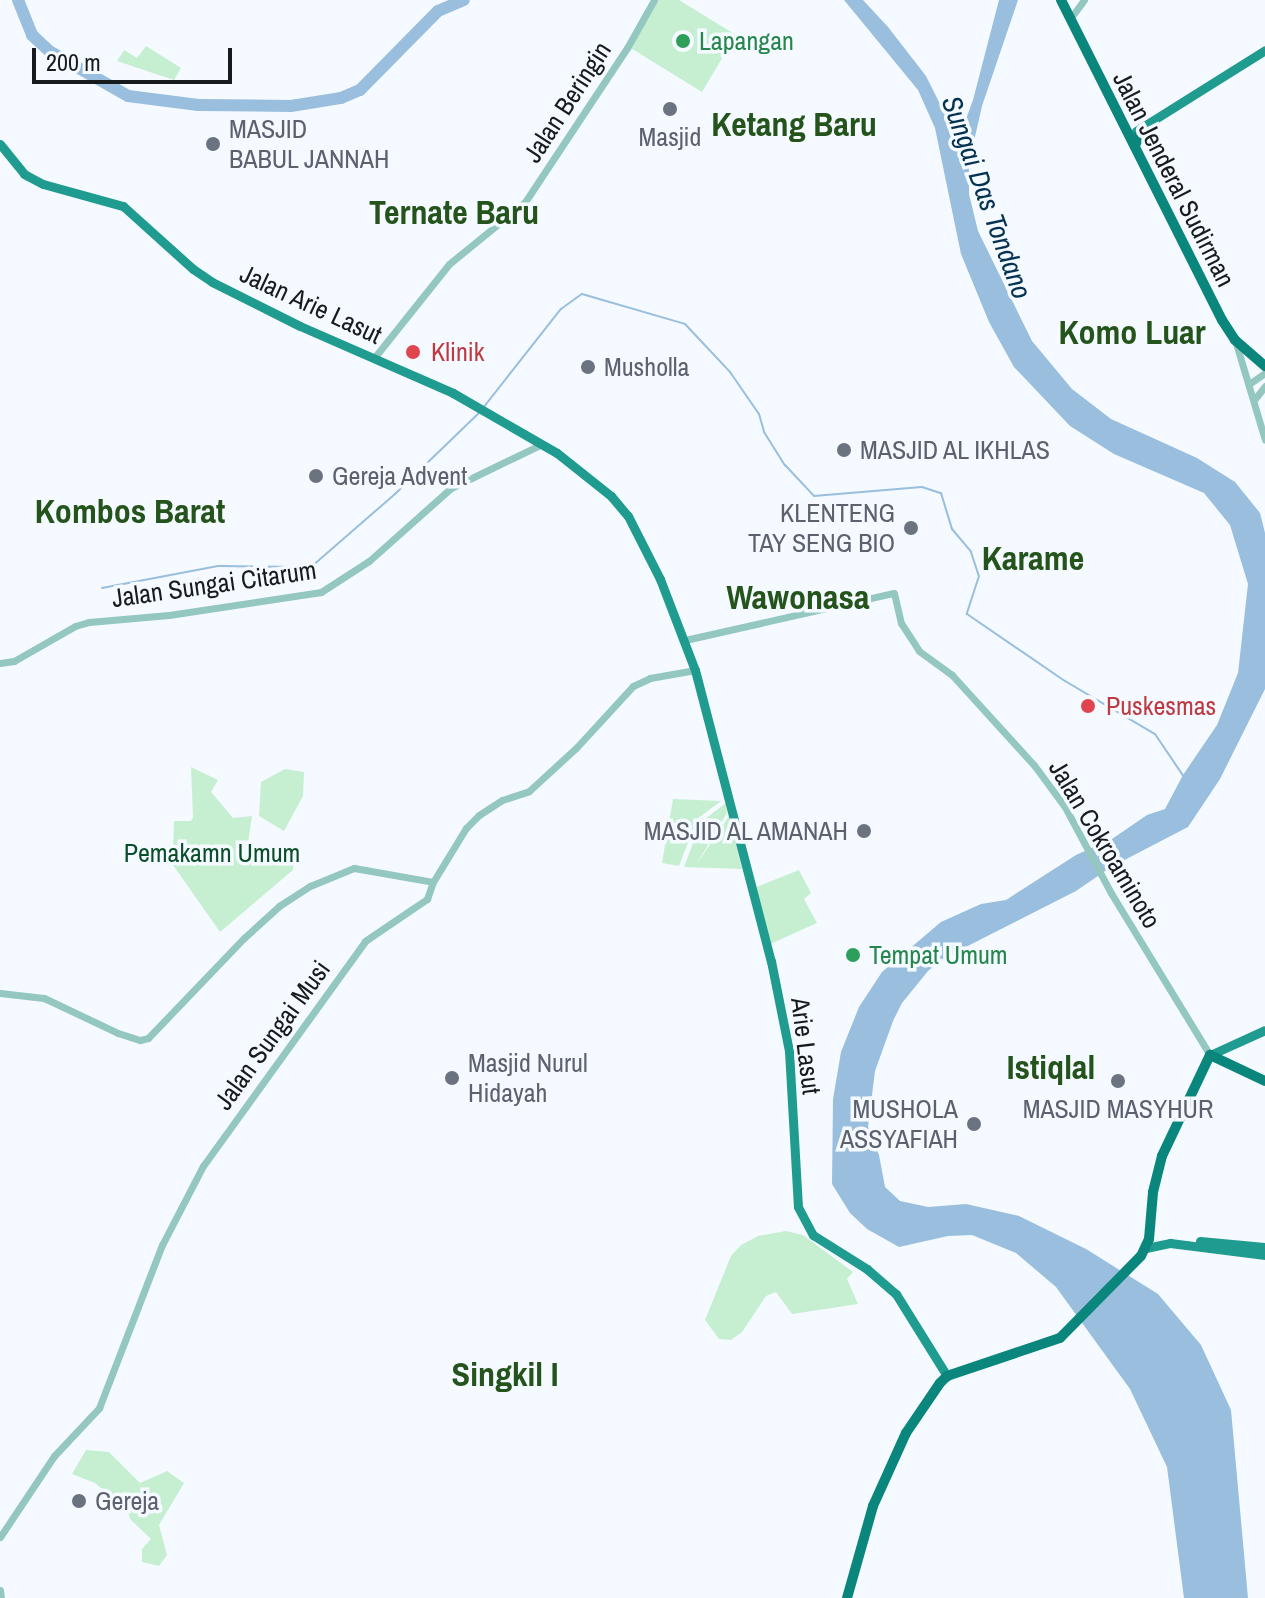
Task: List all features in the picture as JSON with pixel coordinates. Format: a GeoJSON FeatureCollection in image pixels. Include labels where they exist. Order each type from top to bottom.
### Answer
{"type":"FeatureCollection","features":[{"type":"Feature","properties":{"kind":"highway","name":"Jalan Jenderal Sudirman"},"geometry":{"type":"LineString","coordinates":[[1061,0],[1186,254],[1235,340],[1265,366]]}},
{"type":"Feature","properties":{"kind":"highway"},"geometry":{"type":"LineString","coordinates":[[1132,140],[1142,128]]}},
{"type":"Feature","properties":{"kind":"highway"},"geometry":{"type":"LineString","coordinates":[[847,1598],[873,1506],[906,1433],[947,1376],[1051,1341],[1071,1327],[1145,1248],[1162,1156],[1210,1055],[1265,1081]]}},
{"type":"Feature","properties":{"kind":"main road"},"geometry":{"type":"LineString","coordinates":[[1142,128],[1265,50]]}},
{"type":"Feature","properties":{"kind":"main road","name":"Jalan Arie Lasut"},"geometry":{"type":"LineString","coordinates":[[0,144],[24,174],[43,184],[123,206],[193,269],[212,282],[453,393],[542,444],[589,477],[628,516],[655,567],[695,670]]}},
{"type":"Feature","properties":{"kind":"main road","name":"Arie Lasut"},"geometry":{"type":"LineString","coordinates":[[695,670],[782,1010],[791,1075],[798,1207],[813,1235],[867,1269],[896,1294],[947,1376]]}},
{"type":"Feature","properties":{"kind":"main road"},"geometry":{"type":"LineString","coordinates":[[1210,1055],[1265,1030]]}},
{"type":"Feature","properties":{"kind":"main road"},"geometry":{"type":"LineString","coordinates":[[1145,1248],[1172,1237],[1265,1247]]}},
{"type":"Feature","properties":{"kind":"main road"},"geometry":{"type":"LineString","coordinates":[[1145,1248],[1170,1243],[1265,1255]]}},
{"type":"Feature","properties":{"kind":"street","name":"Jalan Beringin"},"geometry":{"type":"LineString","coordinates":[[374,358],[449,264],[525,202],[627,48],[654,0]]}},
{"type":"Feature","properties":{"kind":"street"},"geometry":{"type":"LineString","coordinates":[[1070,19],[1084,0]]}},
{"type":"Feature","properties":{"kind":"street"},"geometry":{"type":"LineString","coordinates":[[1235,340],[1265,440]]}},
{"type":"Feature","properties":{"kind":"street"},"geometry":{"type":"LineString","coordinates":[[1249,384],[1265,373]]}},
{"type":"Feature","properties":{"kind":"street"},"geometry":{"type":"LineString","coordinates":[[1254,403],[1256,394],[1265,386]]}},
{"type":"Feature","properties":{"kind":"street","name":"Jalan Sungai Citarum"},"geometry":{"type":"LineString","coordinates":[[0,663],[14,661],[75,626],[89,622],[169,615],[321,592],[369,561],[451,488],[542,444]]}},
{"type":"Feature","properties":{"kind":"street","name":"Jalan Cokroaminoto"},"geometry":{"type":"LineString","coordinates":[[685,640],[894,593],[901,623],[909,639],[919,651],[952,675],[1034,765],[1083,837],[1127,918],[1210,1055]]}},
{"type":"Feature","properties":{"kind":"street","name":"Jalan Sungai Musi"},"geometry":{"type":"LineString","coordinates":[[0,1537],[54,1456],[99,1408],[162,1245],[214,1149],[365,941],[424,902],[471,822],[502,800],[529,791],[633,686],[650,678],[695,670]]}},
{"type":"Feature","properties":{"kind":"street"},"geometry":{"type":"LineString","coordinates":[[0,993],[44,998],[118,1033],[140,1040],[148,1038],[168,1022],[244,938],[279,906],[310,886],[354,868],[433,882]]}},
{"type":"Feature","properties":{"kind":"street"},"geometry":{"type":"LineString","coordinates":[[0,1590],[1,1598]]}},
{"type":"Feature","properties":{"kind":"green space","name":"Lapangan"},"geometry":{"type":"Polygon","coordinates":[[[657,0],[679,0],[736,35],[702,92],[629,47],[657,0]]]}},
{"type":"Feature","properties":{"kind":"green space"},"geometry":{"type":"Polygon","coordinates":[[[146,46],[181,68],[174,80],[117,61],[124,50],[137,58],[146,46]]]}},
{"type":"Feature","properties":{"kind":"green space","name":"Pemakamn Umum"},"geometry":{"type":"Polygon","coordinates":[[[191,767],[218,780],[211,792],[233,818],[252,816],[248,843],[295,854],[293,870],[220,932],[166,855],[173,852],[174,821],[191,821],[193,817],[191,767]]]}},
{"type":"Feature","properties":{"kind":"green space"},"geometry":{"type":"Polygon","coordinates":[[[285,769],[304,772],[303,796],[284,831],[259,816],[261,782],[285,769]]]}},
{"type":"Feature","properties":{"kind":"green space"},"geometry":{"type":"Polygon","coordinates":[[[673,799],[721,801],[697,819],[679,866],[662,863],[673,799]]]}},
{"type":"Feature","properties":{"kind":"green space"},"geometry":{"type":"Polygon","coordinates":[[[726,803],[727,813],[696,865],[729,816],[742,869],[684,867],[701,822],[726,803]]]}},
{"type":"Feature","properties":{"kind":"green space"},"geometry":{"type":"Polygon","coordinates":[[[799,870],[811,893],[804,899],[817,923],[768,945],[754,888],[799,870]]]}},
{"type":"Feature","properties":{"kind":"green space"},"geometry":{"type":"Polygon","coordinates":[[[786,1231],[803,1235],[853,1272],[847,1279],[858,1304],[792,1314],[776,1292],[766,1296],[742,1332],[731,1340],[719,1339],[705,1320],[731,1256],[741,1245],[758,1236],[786,1231]]]}},
{"type":"Feature","properties":{"kind":"green space"},"geometry":{"type":"Polygon","coordinates":[[[86,1450],[109,1452],[140,1483],[167,1471],[184,1483],[159,1525],[167,1555],[159,1566],[142,1562],[142,1549],[151,1539],[130,1519],[127,1509],[95,1483],[72,1474],[86,1450]]]}},
{"type":"Feature","properties":{"kind":"water"},"geometry":{"type":"Polygon","coordinates":[[[844,0],[863,0],[888,27],[926,76],[952,128],[956,130],[966,119],[973,100],[999,0],[1018,0],[982,106],[969,163],[969,194],[978,231],[1032,341],[1072,389],[1111,419],[1197,458],[1235,482],[1260,513],[1265,533],[1265,689],[1220,779],[1188,827],[1111,867],[1076,891],[944,958],[928,971],[902,1003],[893,1021],[875,1071],[868,1127],[879,1155],[885,1187],[900,1201],[928,1207],[966,1204],[1019,1216],[1086,1249],[1158,1294],[1201,1345],[1231,1410],[1248,1598],[1184,1598],[1167,1467],[1130,1389],[1056,1287],[1016,1253],[972,1235],[948,1236],[899,1247],[867,1229],[850,1213],[832,1184],[833,1099],[841,1052],[859,1007],[882,972],[941,922],[981,904],[1006,900],[1076,855],[1112,839],[1147,815],[1165,809],[1183,775],[1217,725],[1238,673],[1248,584],[1230,525],[1204,493],[1114,454],[1070,426],[1014,367],[989,322],[961,254],[935,128],[918,90],[844,0]]]}},
{"type":"Feature","properties":{"kind":"waterway","name":"Sungai Das Tondano"},"geometry":{"type":"LineString","coordinates":[[18,0],[32,35],[49,51],[128,96],[198,105],[291,106],[341,98],[360,90],[438,11],[464,0]]}},
{"type":"Feature","properties":{"kind":"waterway"},"geometry":{"type":"LineString","coordinates":[[483,408],[561,309],[582,294],[685,324],[730,372],[759,414],[764,432],[785,465],[814,496],[922,487],[941,493],[952,529],[971,552],[979,576],[967,614],[1065,681],[1155,734],[1184,777]]}},
{"type":"Feature","properties":{"kind":"waterway"},"geometry":{"type":"LineString","coordinates":[[102,588],[218,566],[311,567],[395,494],[479,413]]}},
{"type":"Feature","properties":{"kind":"place","name":"Lapangan"},"geometry":{"type":"Point","coordinates":[683,41]}},
{"type":"Feature","properties":{"kind":"place","name":"Masjid"},"geometry":{"type":"Point","coordinates":[670,109]}},
{"type":"Feature","properties":{"kind":"place","name":"MASJID BABUL JANNAH"},"geometry":{"type":"Point","coordinates":[213,144]}},
{"type":"Feature","properties":{"kind":"place","name":"Klinik"},"geometry":{"type":"Point","coordinates":[413,352]}},
{"type":"Feature","properties":{"kind":"place","name":"Musholla"},"geometry":{"type":"Point","coordinates":[588,367]}},
{"type":"Feature","properties":{"kind":"place","name":"MASJID AL IKHLAS"},"geometry":{"type":"Point","coordinates":[844,450]}},
{"type":"Feature","properties":{"kind":"place","name":"Gereja Advent"},"geometry":{"type":"Point","coordinates":[316,476]}},
{"type":"Feature","properties":{"kind":"place","name":"KLENTENG TAY SENG BIO"},"geometry":{"type":"Point","coordinates":[911,528]}},
{"type":"Feature","properties":{"kind":"place","name":"Puskesmas"},"geometry":{"type":"Point","coordinates":[1088,706]}},
{"type":"Feature","properties":{"kind":"place","name":"MASJID AL AMANAH"},"geometry":{"type":"Point","coordinates":[864,831]}},
{"type":"Feature","properties":{"kind":"place","name":"Tempat Umum"},"geometry":{"type":"Point","coordinates":[853,955]}},
{"type":"Feature","properties":{"kind":"place","name":"Masjid Nurul Hidayah"},"geometry":{"type":"Point","coordinates":[452,1078]}},
{"type":"Feature","properties":{"kind":"place","name":"MASJID MASYHUR"},"geometry":{"type":"Point","coordinates":[1118,1081]}},
{"type":"Feature","properties":{"kind":"place","name":"MUSHOLA ASSYAFIAH"},"geometry":{"type":"Point","coordinates":[974,1124]}},
{"type":"Feature","properties":{"kind":"place","name":"Gereja"},"geometry":{"type":"Point","coordinates":[79,1501]}},
{"type":"Feature","properties":{"kind":"district","name":"Ketang Baru"},"geometry":{"type":"Point","coordinates":[794,125]}},
{"type":"Feature","properties":{"kind":"district","name":"Ternate Baru"},"geometry":{"type":"Point","coordinates":[454,213]}},
{"type":"Feature","properties":{"kind":"district","name":"Komo Luar"},"geometry":{"type":"Point","coordinates":[1132,333]}},
{"type":"Feature","properties":{"kind":"district","name":"Kombos Barat"},"geometry":{"type":"Point","coordinates":[130,512]}},
{"type":"Feature","properties":{"kind":"district","name":"Karame"},"geometry":{"type":"Point","coordinates":[1033,559]}},
{"type":"Feature","properties":{"kind":"district","name":"Wawonasa"},"geometry":{"type":"Point","coordinates":[798,598]}},
{"type":"Feature","properties":{"kind":"district","name":"Istiqlal"},"geometry":{"type":"Point","coordinates":[1051,1068]}},
{"type":"Feature","properties":{"kind":"district","name":"Singkil I"},"geometry":{"type":"Point","coordinates":[505,1375]}}]}
